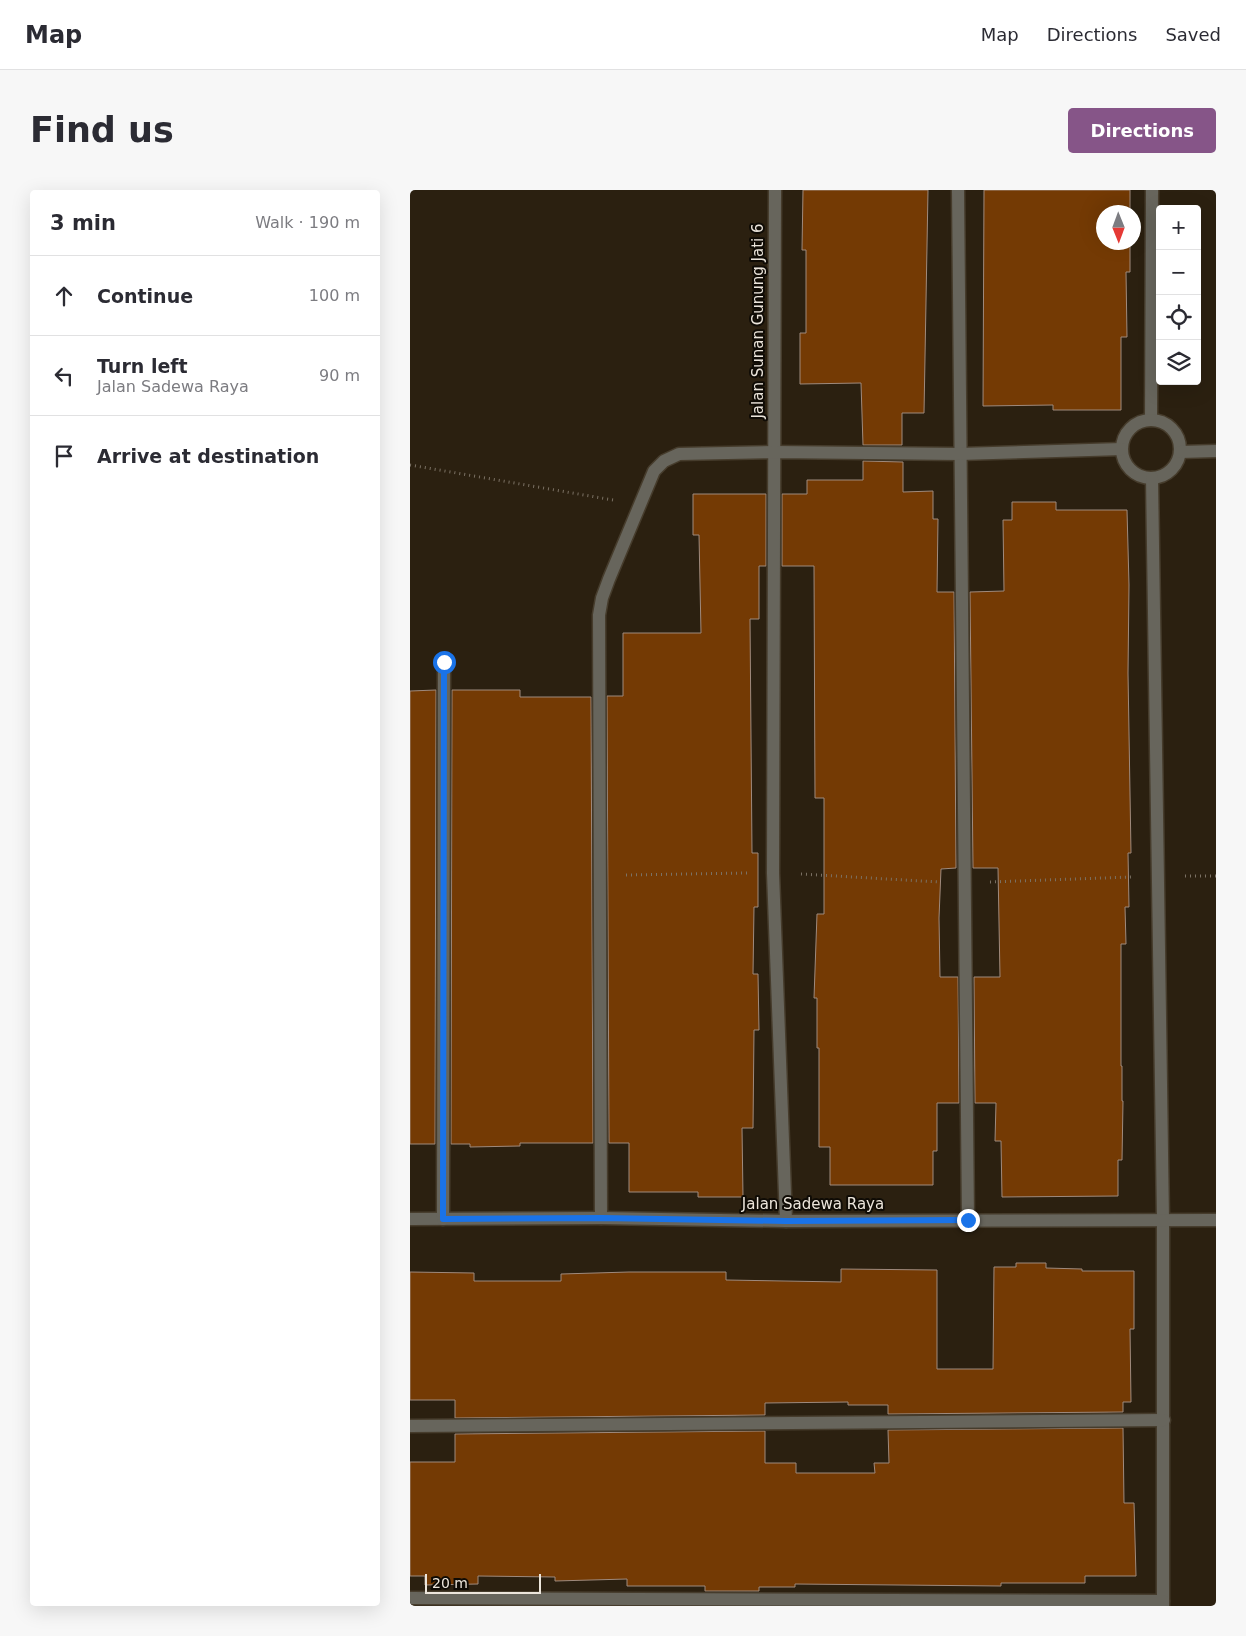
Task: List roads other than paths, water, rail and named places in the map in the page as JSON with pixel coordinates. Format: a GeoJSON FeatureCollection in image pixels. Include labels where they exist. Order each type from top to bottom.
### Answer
{"type":"FeatureCollection","features":[{"type":"Feature","properties":{"kind":"street","name":"Jalan Sunan Gunung Jati 6"},"geometry":{"type":"LineString","coordinates":[[775,190],[773,873],[786,1221]]}},
{"type":"Feature","properties":{"kind":"street"},"geometry":{"type":"LineString","coordinates":[[958,190],[968,1220]]}},
{"type":"Feature","properties":{"kind":"street"},"geometry":{"type":"LineString","coordinates":[[1151,420],[1152,190]]}},
{"type":"Feature","properties":{"kind":"street"},"geometry":{"type":"LineString","coordinates":[[1151,420],[1162,422],[1173,429],[1179,440],[1180,452],[1177,462],[1171,470],[1162,476],[1152,478],[1140,476],[1131,470],[1124,460],[1122,450],[1124,438],[1130,429],[1139,422],[1151,420]]}},
{"type":"Feature","properties":{"kind":"street"},"geometry":{"type":"LineString","coordinates":[[602,1218],[599,615],[602,598],[609,579],[654,471],[664,461],[679,454],[774,452],[960,454],[1122,450]]}},
{"type":"Feature","properties":{"kind":"street"},"geometry":{"type":"LineString","coordinates":[[1180,452],[1216,451]]}},
{"type":"Feature","properties":{"kind":"street"},"geometry":{"type":"LineString","coordinates":[[410,1598],[1163,1603],[1164,1219],[1152,478]]}},
{"type":"Feature","properties":{"kind":"street"},"geometry":{"type":"LineString","coordinates":[[443,1219],[444,662]]}},
{"type":"Feature","properties":{"kind":"street","name":"Jalan Sadewa Raya"},"geometry":{"type":"LineString","coordinates":[[410,1219],[602,1218],[786,1221],[1216,1220]]}},
{"type":"Feature","properties":{"kind":"street"},"geometry":{"type":"LineString","coordinates":[[410,1426],[1164,1420]]}}]}
